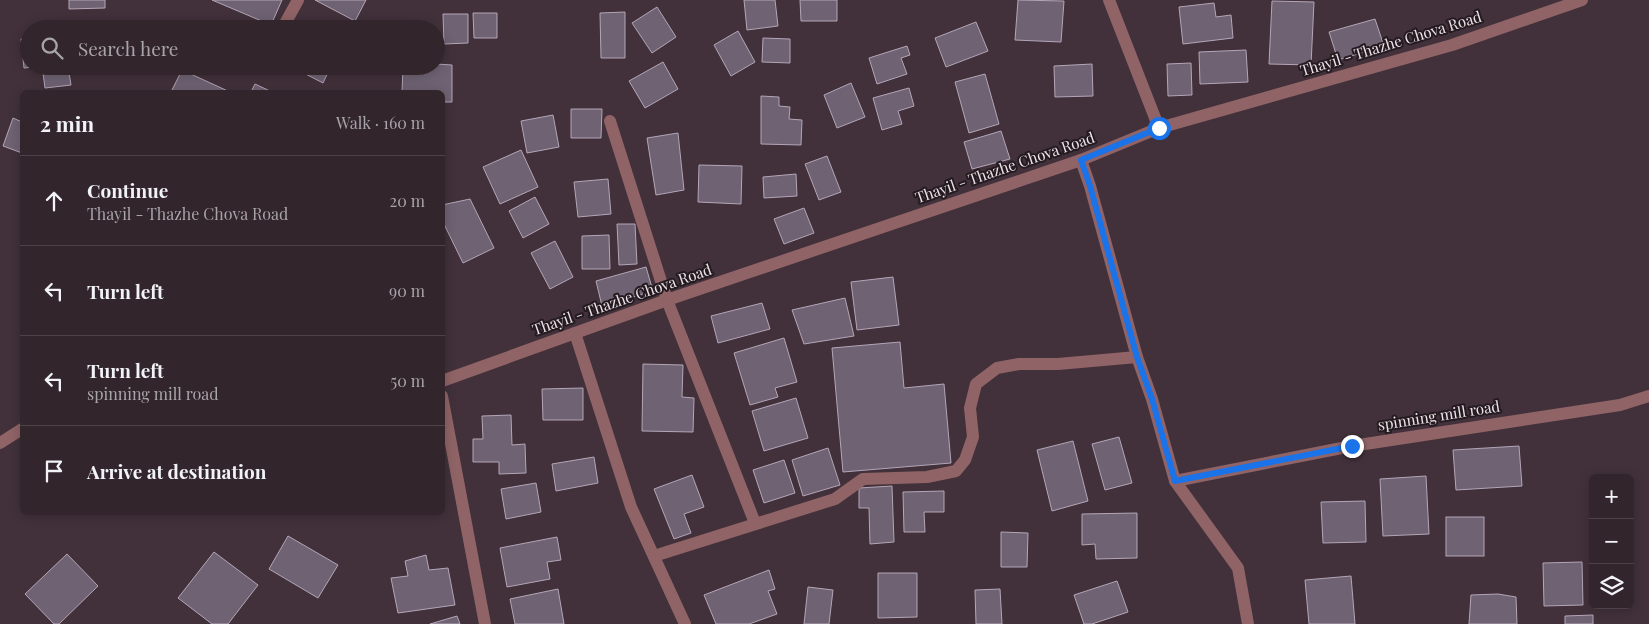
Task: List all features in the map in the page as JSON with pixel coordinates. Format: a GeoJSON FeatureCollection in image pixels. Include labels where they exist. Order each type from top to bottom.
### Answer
{"type":"FeatureCollection","features":[{"type":"Feature","properties":{"kind":"street"},"geometry":{"type":"LineString","coordinates":[[287,20],[298,0]]}},
{"type":"Feature","properties":{"kind":"street"},"geometry":{"type":"LineString","coordinates":[[1109,0],[1159,128]]}},
{"type":"Feature","properties":{"kind":"street","name":"Thayil - Thazhe Chova Road"},"geometry":{"type":"LineString","coordinates":[[445,380],[667,300],[1081,160],[1159,128],[1452,45],[1565,3],[1582,0]]}},
{"type":"Feature","properties":{"kind":"street"},"geometry":{"type":"LineString","coordinates":[[610,121],[667,300],[755,523]]}},
{"type":"Feature","properties":{"kind":"street"},"geometry":{"type":"LineString","coordinates":[[1081,160],[1090,186],[1137,357],[1152,399],[1175,481],[1238,568],[1248,624]]}},
{"type":"Feature","properties":{"kind":"street"},"geometry":{"type":"LineString","coordinates":[[575,333],[631,507],[685,624]]}},
{"type":"Feature","properties":{"kind":"street"},"geometry":{"type":"LineString","coordinates":[[654,556],[835,499],[863,479],[927,477],[956,471],[965,460],[973,436],[970,408],[976,384],[997,368],[1019,364],[1058,364],[1137,357]]}},
{"type":"Feature","properties":{"kind":"street","name":"spinning mill road"},"geometry":{"type":"LineString","coordinates":[[1175,481],[1352,446],[1620,405],[1649,396]]}},
{"type":"Feature","properties":{"kind":"street"},"geometry":{"type":"LineString","coordinates":[[445,412],[486,624]]}},
{"type":"Feature","properties":{"kind":"street"},"geometry":{"type":"LineString","coordinates":[[0,443],[20,430]]}},
{"type":"Feature","properties":{"kind":"building"},"geometry":{"type":"Polygon","coordinates":[[[69,0],[105,0],[105,8],[69,9],[69,0]]]}},
{"type":"Feature","properties":{"kind":"building"},"geometry":{"type":"Polygon","coordinates":[[[212,0],[282,0],[273,20],[259,20],[212,0]]]}},
{"type":"Feature","properties":{"kind":"building"},"geometry":{"type":"Polygon","coordinates":[[[315,0],[366,0],[356,20],[315,0]]]}},
{"type":"Feature","properties":{"kind":"building"},"geometry":{"type":"Polygon","coordinates":[[[744,0],[775,0],[778,26],[747,30],[744,0]]]}},
{"type":"Feature","properties":{"kind":"building"},"geometry":{"type":"Polygon","coordinates":[[[800,0],[837,0],[837,21],[801,21],[800,0]]]}},
{"type":"Feature","properties":{"kind":"building"},"geometry":{"type":"Polygon","coordinates":[[[1018,0],[1064,1],[1061,42],[1015,40],[1018,0]]]}},
{"type":"Feature","properties":{"kind":"building"},"geometry":{"type":"Polygon","coordinates":[[[1272,1],[1314,2],[1311,65],[1269,64],[1272,1]]]}},
{"type":"Feature","properties":{"kind":"building"},"geometry":{"type":"Polygon","coordinates":[[[1214,3],[1216,17],[1231,15],[1233,38],[1183,44],[1179,7],[1214,3]]]}},
{"type":"Feature","properties":{"kind":"building"},"geometry":{"type":"Polygon","coordinates":[[[657,7],[676,37],[652,53],[632,23],[657,7]]]}},
{"type":"Feature","properties":{"kind":"building"},"geometry":{"type":"Polygon","coordinates":[[[625,12],[625,58],[601,58],[600,13],[625,12]]]}},
{"type":"Feature","properties":{"kind":"building"},"geometry":{"type":"Polygon","coordinates":[[[473,13],[497,13],[497,38],[474,38],[473,13]]]}},
{"type":"Feature","properties":{"kind":"building"},"geometry":{"type":"Polygon","coordinates":[[[443,14],[468,14],[468,43],[445,44],[445,20],[443,20],[443,14]]]}},
{"type":"Feature","properties":{"kind":"building"},"geometry":{"type":"Polygon","coordinates":[[[1375,19],[1384,46],[1338,60],[1329,32],[1375,19]]]}},
{"type":"Feature","properties":{"kind":"building"},"geometry":{"type":"Polygon","coordinates":[[[976,22],[988,51],[946,67],[935,38],[976,22]]]}},
{"type":"Feature","properties":{"kind":"building"},"geometry":{"type":"Polygon","coordinates":[[[738,31],[755,62],[731,76],[714,45],[738,31]]]}},
{"type":"Feature","properties":{"kind":"building"},"geometry":{"type":"Polygon","coordinates":[[[763,38],[790,39],[790,63],[762,62],[763,38]]]}},
{"type":"Feature","properties":{"kind":"building"},"geometry":{"type":"Polygon","coordinates":[[[907,46],[910,55],[901,58],[907,74],[877,84],[869,58],[907,46]]]}},
{"type":"Feature","properties":{"kind":"building"},"geometry":{"type":"Polygon","coordinates":[[[1246,50],[1248,82],[1200,84],[1199,52],[1246,50]]]}},
{"type":"Feature","properties":{"kind":"building"},"geometry":{"type":"Polygon","coordinates":[[[663,62],[678,89],[645,108],[629,81],[663,62]]]}},
{"type":"Feature","properties":{"kind":"building"},"geometry":{"type":"Polygon","coordinates":[[[1191,63],[1192,95],[1168,96],[1167,64],[1191,63]]]}},
{"type":"Feature","properties":{"kind":"building"},"geometry":{"type":"Polygon","coordinates":[[[1092,64],[1093,96],[1055,97],[1054,66],[1092,64]]]}},
{"type":"Feature","properties":{"kind":"building"},"geometry":{"type":"Polygon","coordinates":[[[445,65],[452,65],[452,102],[445,102],[445,90],[402,90],[403,75],[445,75],[445,65]]]}},
{"type":"Feature","properties":{"kind":"building"},"geometry":{"type":"Polygon","coordinates":[[[985,74],[999,124],[969,133],[955,82],[985,74]]]}},
{"type":"Feature","properties":{"kind":"building"},"geometry":{"type":"Polygon","coordinates":[[[43,75],[69,75],[71,85],[45,88],[43,75]]]}},
{"type":"Feature","properties":{"kind":"building"},"geometry":{"type":"Polygon","coordinates":[[[180,75],[193,75],[226,90],[172,90],[180,75]]]}},
{"type":"Feature","properties":{"kind":"building"},"geometry":{"type":"Polygon","coordinates":[[[307,75],[327,75],[323,83],[307,75]]]}},
{"type":"Feature","properties":{"kind":"building"},"geometry":{"type":"Polygon","coordinates":[[[851,83],[865,117],[837,128],[824,95],[851,83]]]}},
{"type":"Feature","properties":{"kind":"building"},"geometry":{"type":"Polygon","coordinates":[[[255,84],[268,90],[252,90],[255,84]]]}},
{"type":"Feature","properties":{"kind":"building"},"geometry":{"type":"Polygon","coordinates":[[[909,88],[914,106],[898,111],[902,124],[882,130],[873,98],[909,88]]]}},
{"type":"Feature","properties":{"kind":"building"},"geometry":{"type":"Polygon","coordinates":[[[761,96],[779,97],[779,106],[790,107],[789,119],[802,120],[801,145],[761,144],[761,96]]]}},
{"type":"Feature","properties":{"kind":"building"},"geometry":{"type":"Polygon","coordinates":[[[571,109],[602,109],[601,138],[571,138],[571,109]]]}},
{"type":"Feature","properties":{"kind":"building"},"geometry":{"type":"Polygon","coordinates":[[[553,115],[559,147],[527,153],[521,121],[553,115]]]}},
{"type":"Feature","properties":{"kind":"building"},"geometry":{"type":"Polygon","coordinates":[[[13,118],[20,121],[20,152],[3,146],[13,118]]]}},
{"type":"Feature","properties":{"kind":"building"},"geometry":{"type":"Polygon","coordinates":[[[1001,131],[1010,159],[972,169],[964,142],[1001,131]]]}},
{"type":"Feature","properties":{"kind":"building"},"geometry":{"type":"Polygon","coordinates":[[[678,133],[684,190],[656,195],[647,138],[678,133]]]}},
{"type":"Feature","properties":{"kind":"building"},"geometry":{"type":"Polygon","coordinates":[[[521,150],[538,187],[500,204],[483,167],[521,150]]]}},
{"type":"Feature","properties":{"kind":"building"},"geometry":{"type":"Polygon","coordinates":[[[827,156],[841,192],[819,200],[805,164],[827,156]]]}},
{"type":"Feature","properties":{"kind":"building"},"geometry":{"type":"Polygon","coordinates":[[[699,165],[742,166],[741,204],[698,202],[699,165]]]}},
{"type":"Feature","properties":{"kind":"building"},"geometry":{"type":"Polygon","coordinates":[[[796,174],[797,196],[764,198],[763,177],[796,174]]]}},
{"type":"Feature","properties":{"kind":"building"},"geometry":{"type":"Polygon","coordinates":[[[608,179],[611,214],[578,217],[574,182],[608,179]]]}},
{"type":"Feature","properties":{"kind":"building"},"geometry":{"type":"Polygon","coordinates":[[[535,197],[549,224],[523,238],[509,211],[535,197]]]}},
{"type":"Feature","properties":{"kind":"building"},"geometry":{"type":"Polygon","coordinates":[[[470,199],[494,248],[463,263],[445,226],[445,204],[470,199]]]}},
{"type":"Feature","properties":{"kind":"building"},"geometry":{"type":"Polygon","coordinates":[[[804,208],[814,233],[784,244],[774,219],[804,208]]]}},
{"type":"Feature","properties":{"kind":"building"},"geometry":{"type":"Polygon","coordinates":[[[617,224],[635,224],[637,264],[619,265],[617,224]]]}},
{"type":"Feature","properties":{"kind":"building"},"geometry":{"type":"Polygon","coordinates":[[[609,235],[610,269],[582,269],[582,236],[609,235]]]}},
{"type":"Feature","properties":{"kind":"building"},"geometry":{"type":"Polygon","coordinates":[[[555,241],[573,277],[550,289],[531,253],[555,241]]]}},
{"type":"Feature","properties":{"kind":"building"},"geometry":{"type":"Polygon","coordinates":[[[646,267],[653,291],[602,306],[596,281],[646,267]]]}},
{"type":"Feature","properties":{"kind":"building"},"geometry":{"type":"Polygon","coordinates":[[[893,277],[899,325],[857,330],[851,282],[893,277]]]}},
{"type":"Feature","properties":{"kind":"building"},"geometry":{"type":"Polygon","coordinates":[[[845,298],[854,336],[804,344],[792,310],[845,298]]]}},
{"type":"Feature","properties":{"kind":"building"},"geometry":{"type":"Polygon","coordinates":[[[762,303],[770,329],[718,343],[711,316],[762,303]]]}},
{"type":"Feature","properties":{"kind":"building"},"geometry":{"type":"Polygon","coordinates":[[[784,338],[797,382],[775,388],[778,397],[750,405],[734,353],[784,338]]]}},
{"type":"Feature","properties":{"kind":"building"},"geometry":{"type":"Polygon","coordinates":[[[900,342],[904,388],[944,384],[951,463],[843,472],[832,348],[900,342]]]}},
{"type":"Feature","properties":{"kind":"building"},"geometry":{"type":"Polygon","coordinates":[[[643,364],[683,365],[682,397],[694,398],[693,432],[642,431],[643,364]]]}},
{"type":"Feature","properties":{"kind":"building"},"geometry":{"type":"Polygon","coordinates":[[[583,388],[583,420],[543,420],[542,389],[583,388]]]}},
{"type":"Feature","properties":{"kind":"building"},"geometry":{"type":"Polygon","coordinates":[[[796,398],[808,438],[764,451],[752,411],[796,398]]]}},
{"type":"Feature","properties":{"kind":"building"},"geometry":{"type":"Polygon","coordinates":[[[511,415],[512,445],[525,444],[526,473],[499,474],[499,462],[473,462],[473,439],[483,439],[482,416],[511,415]]]}},
{"type":"Feature","properties":{"kind":"building"},"geometry":{"type":"Polygon","coordinates":[[[1119,437],[1132,483],[1105,490],[1092,444],[1119,437]]]}},
{"type":"Feature","properties":{"kind":"building"},"geometry":{"type":"Polygon","coordinates":[[[1073,441],[1088,501],[1052,511],[1037,450],[1073,441]]]}},
{"type":"Feature","properties":{"kind":"building"},"geometry":{"type":"Polygon","coordinates":[[[1519,446],[1522,486],[1456,490],[1453,450],[1519,446]]]}},
{"type":"Feature","properties":{"kind":"building"},"geometry":{"type":"Polygon","coordinates":[[[828,448],[840,485],[803,496],[792,460],[828,448]]]}},
{"type":"Feature","properties":{"kind":"building"},"geometry":{"type":"Polygon","coordinates":[[[594,457],[598,483],[556,491],[552,464],[594,457]]]}},
{"type":"Feature","properties":{"kind":"building"},"geometry":{"type":"Polygon","coordinates":[[[784,460],[795,493],[764,503],[753,470],[784,460]]]}},
{"type":"Feature","properties":{"kind":"building"},"geometry":{"type":"Polygon","coordinates":[[[692,475],[704,507],[684,514],[691,533],[674,539],[654,489],[692,475]]]}},
{"type":"Feature","properties":{"kind":"building"},"geometry":{"type":"Polygon","coordinates":[[[1426,476],[1429,534],[1383,536],[1380,479],[1426,476]]]}},
{"type":"Feature","properties":{"kind":"building"},"geometry":{"type":"Polygon","coordinates":[[[536,483],[541,512],[506,519],[501,489],[536,483]]]}},
{"type":"Feature","properties":{"kind":"building"},"geometry":{"type":"Polygon","coordinates":[[[892,486],[894,542],[870,544],[869,508],[859,508],[859,488],[892,486]]]}},
{"type":"Feature","properties":{"kind":"building"},"geometry":{"type":"Polygon","coordinates":[[[944,491],[944,512],[924,512],[925,532],[904,532],[903,492],[944,491]]]}},
{"type":"Feature","properties":{"kind":"building"},"geometry":{"type":"Polygon","coordinates":[[[1365,501],[1366,542],[1323,543],[1321,502],[1365,501]]]}},
{"type":"Feature","properties":{"kind":"building"},"geometry":{"type":"Polygon","coordinates":[[[1137,513],[1137,558],[1096,559],[1095,544],[1082,545],[1082,514],[1137,513]]]}},
{"type":"Feature","properties":{"kind":"building"},"geometry":{"type":"Polygon","coordinates":[[[1446,517],[1484,517],[1484,556],[1446,556],[1446,517]]]}},
{"type":"Feature","properties":{"kind":"building"},"geometry":{"type":"Polygon","coordinates":[[[1001,532],[1028,533],[1027,567],[1001,567],[1001,532]]]}},
{"type":"Feature","properties":{"kind":"building"},"geometry":{"type":"Polygon","coordinates":[[[288,536],[338,565],[318,598],[269,569],[288,536]]]}},
{"type":"Feature","properties":{"kind":"building"},"geometry":{"type":"Polygon","coordinates":[[[557,537],[561,560],[547,562],[550,579],[507,587],[500,548],[557,537]]]}},
{"type":"Feature","properties":{"kind":"building"},"geometry":{"type":"Polygon","coordinates":[[[214,552],[258,585],[228,624],[212,624],[178,598],[214,552]]]}},
{"type":"Feature","properties":{"kind":"building"},"geometry":{"type":"Polygon","coordinates":[[[67,554],[98,586],[59,624],[54,624],[25,594],[67,554]]]}},
{"type":"Feature","properties":{"kind":"building"},"geometry":{"type":"Polygon","coordinates":[[[426,555],[429,570],[448,568],[455,605],[398,613],[391,578],[408,576],[405,561],[426,555]]]}},
{"type":"Feature","properties":{"kind":"building"},"geometry":{"type":"Polygon","coordinates":[[[1582,562],[1583,605],[1544,606],[1543,563],[1582,562]]]}},
{"type":"Feature","properties":{"kind":"building"},"geometry":{"type":"Polygon","coordinates":[[[769,570],[775,589],[768,591],[777,614],[749,624],[716,624],[704,595],[769,570]]]}},
{"type":"Feature","properties":{"kind":"building"},"geometry":{"type":"Polygon","coordinates":[[[878,573],[917,573],[917,617],[878,618],[878,573]]]}},
{"type":"Feature","properties":{"kind":"building"},"geometry":{"type":"Polygon","coordinates":[[[1351,576],[1355,624],[1309,624],[1305,580],[1351,576]]]}},
{"type":"Feature","properties":{"kind":"building"},"geometry":{"type":"Polygon","coordinates":[[[1117,581],[1128,612],[1092,624],[1084,624],[1074,595],[1117,581]]]}},
{"type":"Feature","properties":{"kind":"building"},"geometry":{"type":"Polygon","coordinates":[[[808,587],[833,590],[829,624],[804,624],[808,587]]]}},
{"type":"Feature","properties":{"kind":"building"},"geometry":{"type":"Polygon","coordinates":[[[558,589],[564,624],[515,624],[510,599],[558,589]]]}},
{"type":"Feature","properties":{"kind":"building"},"geometry":{"type":"Polygon","coordinates":[[[1000,589],[1002,624],[976,624],[975,590],[1000,589]]]}},
{"type":"Feature","properties":{"kind":"building"},"geometry":{"type":"Polygon","coordinates":[[[1498,594],[1516,597],[1517,624],[1469,624],[1471,595],[1498,594]]]}},
{"type":"Feature","properties":{"kind":"building"},"geometry":{"type":"Polygon","coordinates":[[[1593,615],[1593,624],[1565,624],[1565,616],[1593,615]]]}},
{"type":"Feature","properties":{"kind":"building"},"geometry":{"type":"Polygon","coordinates":[[[457,616],[460,624],[430,624],[457,616]]]}},
{"type":"Feature","properties":{"kind":"route"},"geometry":{"type":"LineString","coordinates":[[1159,128],[1081,160],[1090,186],[1137,357],[1152,399],[1175,481],[1352,446]]}}]}
